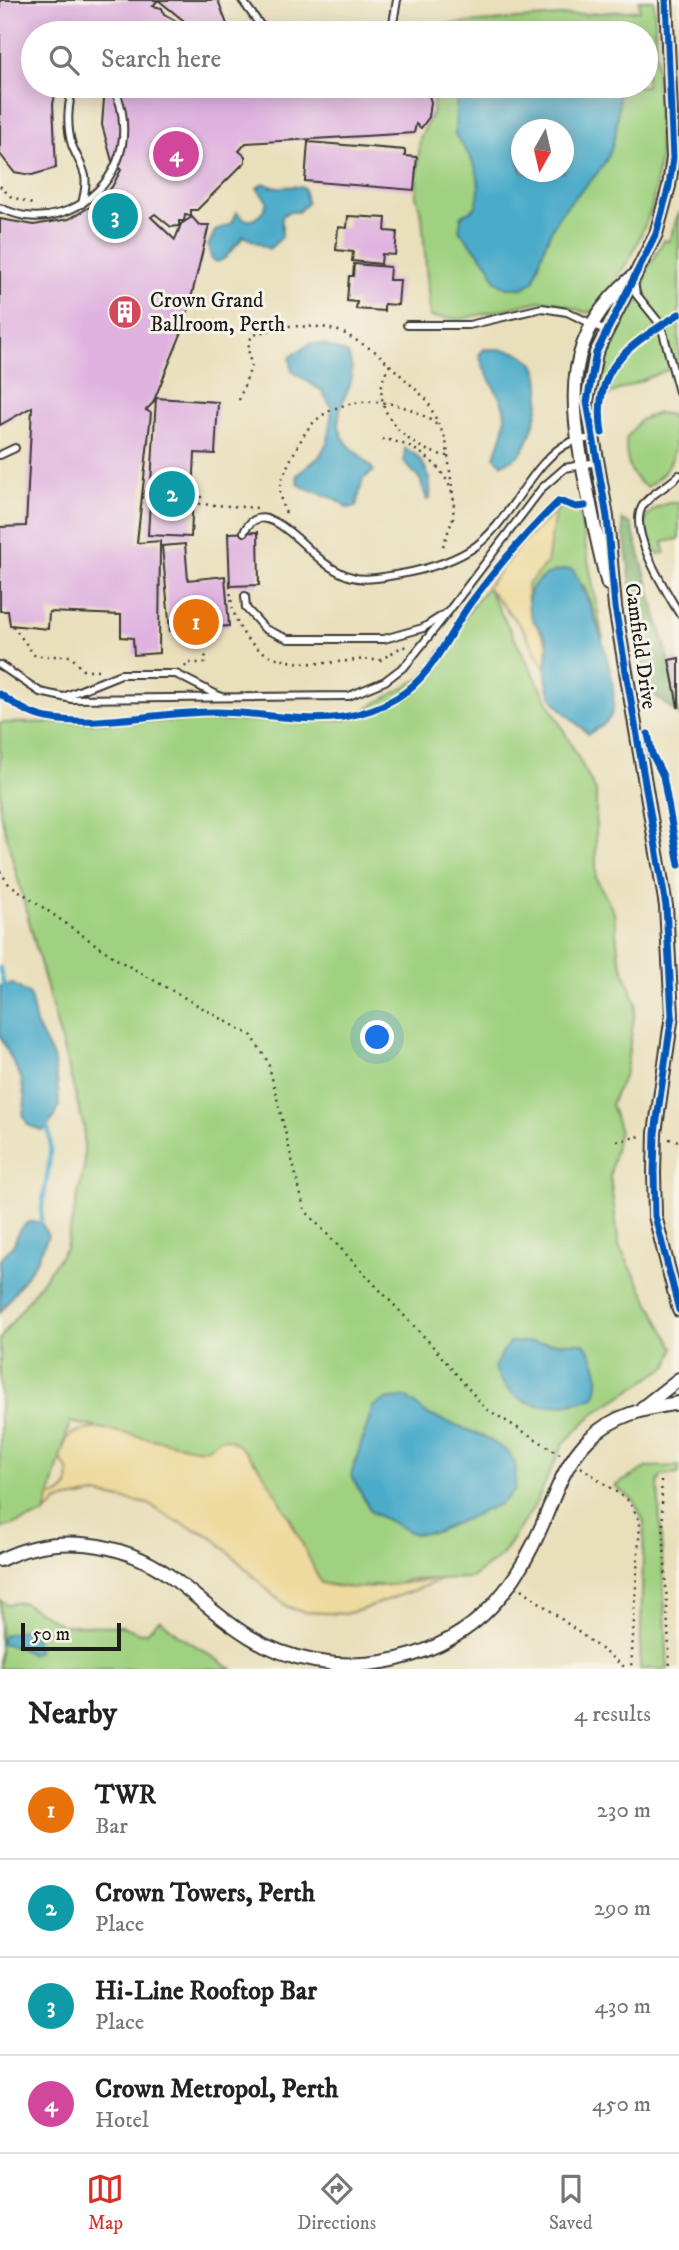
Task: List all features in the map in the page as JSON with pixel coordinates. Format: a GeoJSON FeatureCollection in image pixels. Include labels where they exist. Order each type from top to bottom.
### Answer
{"type":"FeatureCollection","features":[{"type":"Feature","properties":{"kind":"street","name":"Camfield Drive"},"geometry":{"type":"LineString","coordinates":[[666,0],[673,158],[669,186],[656,234],[596,353],[588,384],[588,416],[607,517],[615,607],[666,906],[672,1014],[655,1133],[653,1173],[655,1216],[679,1310]]}},
{"type":"Feature","properties":{"kind":"street","name":"Camfield Drive"},"geometry":{"type":"LineString","coordinates":[[615,607],[598,551],[578,441],[573,395],[575,376],[593,324],[614,293],[633,276]]}},
{"type":"Feature","properties":{"kind":"street"},"geometry":{"type":"LineString","coordinates":[[679,1379],[679,1388]]}},
{"type":"Feature","properties":{"kind":"street"},"geometry":{"type":"LineString","coordinates":[[0,1560],[51,1544],[90,1544],[122,1551],[148,1561],[171,1576],[259,1642],[303,1659],[337,1664],[384,1662],[431,1648],[470,1625],[514,1583],[571,1461],[605,1427],[639,1410],[679,1379]]}},
{"type":"Feature","properties":{"kind":"street"},"geometry":{"type":"LineString","coordinates":[[639,1410],[679,1402]]}},
{"type":"Feature","properties":{"kind":"lane"},"geometry":{"type":"LineString","coordinates":[[242,0],[257,21]]}},
{"type":"Feature","properties":{"kind":"lane"},"geometry":{"type":"LineString","coordinates":[[393,21],[397,0]]}},
{"type":"Feature","properties":{"kind":"lane"},"geometry":{"type":"LineString","coordinates":[[71,98],[71,142],[85,173],[87,186],[82,205]]}},
{"type":"Feature","properties":{"kind":"lane"},"geometry":{"type":"LineString","coordinates":[[0,208],[26,216],[53,215],[82,205],[105,184],[120,154],[124,123],[116,98]]}},
{"type":"Feature","properties":{"kind":"lane"},"geometry":{"type":"LineString","coordinates":[[633,276],[636,294],[661,325],[679,392]]}},
{"type":"Feature","properties":{"kind":"lane"},"geometry":{"type":"LineString","coordinates":[[407,325],[469,324],[542,308],[567,312],[607,331]]}},
{"type":"Feature","properties":{"kind":"lane"},"geometry":{"type":"LineString","coordinates":[[244,532],[248,525],[260,519],[283,525],[321,561],[352,577],[387,577],[439,564],[471,550],[488,535],[551,457],[578,441],[592,438]]}},
{"type":"Feature","properties":{"kind":"lane"},"geometry":{"type":"LineString","coordinates":[[0,455],[15,448]]}},
{"type":"Feature","properties":{"kind":"lane"},"geometry":{"type":"LineString","coordinates":[[0,665],[40,692],[64,697],[349,696],[385,681],[406,665],[542,488],[565,468],[597,462]]}},
{"type":"Feature","properties":{"kind":"lane"},"geometry":{"type":"LineString","coordinates":[[679,475],[644,504],[639,516],[646,552],[679,614]]}},
{"type":"Feature","properties":{"kind":"lane"},"geometry":{"type":"LineString","coordinates":[[245,596],[246,608],[265,629],[288,639],[384,639],[422,628],[448,612]]}},
{"type":"Feature","properties":{"kind":"lane"},"geometry":{"type":"LineString","coordinates":[[64,697],[121,674],[176,674],[222,698]]}},
{"type":"Feature","properties":{"kind":"path"},"geometry":{"type":"LineString","coordinates":[[0,186],[10,196],[34,203],[37,216]]}},
{"type":"Feature","properties":{"kind":"path"},"geometry":{"type":"LineString","coordinates":[[239,400],[251,367],[248,348],[251,338],[270,329],[323,327],[342,332],[390,365],[427,400],[449,456],[454,503],[453,518],[443,546]]}},
{"type":"Feature","properties":{"kind":"path"},"geometry":{"type":"LineString","coordinates":[[390,365],[382,383],[380,403],[413,443],[428,452],[449,456]]}},
{"type":"Feature","properties":{"kind":"path"},"geometry":{"type":"LineString","coordinates":[[286,513],[279,501],[283,478],[312,423],[340,406],[367,401],[380,403],[425,415],[440,428]]}},
{"type":"Feature","properties":{"kind":"path"},"geometry":{"type":"LineString","coordinates":[[382,439],[399,441],[425,456],[438,469],[451,489],[454,503]]}},
{"type":"Feature","properties":{"kind":"path"},"geometry":{"type":"LineString","coordinates":[[201,496],[200,504],[263,509]]}},
{"type":"Feature","properties":{"kind":"path"},"geometry":{"type":"LineString","coordinates":[[13,626],[35,656],[71,656],[82,670],[115,670]]}},
{"type":"Feature","properties":{"kind":"path"},"geometry":{"type":"LineString","coordinates":[[185,678],[183,670],[187,663],[205,663],[206,651]]}},
{"type":"Feature","properties":{"kind":"path"},"geometry":{"type":"LineString","coordinates":[[102,670],[100,678],[103,683]]}},
{"type":"Feature","properties":{"kind":"path"},"geometry":{"type":"LineString","coordinates":[[0,871],[8,883],[118,960],[252,1036],[268,1062],[304,1208],[309,1215],[430,1343],[485,1408],[571,1461],[629,1501],[640,1521],[629,1669]]}},
{"type":"Feature","properties":{"kind":"path"},"geometry":{"type":"LineString","coordinates":[[661,1481],[670,1669]]}},
{"type":"Feature","properties":{"kind":"path"},"geometry":{"type":"LineString","coordinates":[[514,1583],[629,1669]]}},
{"type":"Feature","properties":{"kind":"green space"},"geometry":{"type":"Polygon","coordinates":[[[639,0],[654,0],[655,21],[494,21],[640,10],[639,0]]]}},
{"type":"Feature","properties":{"kind":"green space"},"geometry":{"type":"Polygon","coordinates":[[[434,98],[658,98],[660,156],[652,208],[632,255],[597,308],[587,313],[556,302],[540,301],[461,319],[430,317],[422,216],[416,196],[420,138],[433,111],[434,98]]]}},
{"type":"Feature","properties":{"kind":"green space"},"geometry":{"type":"Polygon","coordinates":[[[679,212],[679,365],[595,400],[599,361],[616,330],[645,294],[645,274],[664,240],[669,241],[679,212]]]}},
{"type":"Feature","properties":{"kind":"green space"},"geometry":{"type":"Polygon","coordinates":[[[658,413],[671,415],[674,447],[664,473],[647,487],[632,473],[626,439],[640,420],[658,413]]]}},
{"type":"Feature","properties":{"kind":"green space"},"geometry":{"type":"Polygon","coordinates":[[[669,503],[679,503],[679,539],[663,542],[665,553],[658,554],[647,538],[645,523],[652,511],[669,503]]]}},
{"type":"Feature","properties":{"kind":"green space"},"geometry":{"type":"Polygon","coordinates":[[[560,506],[579,512],[603,639],[584,585],[531,588],[528,603],[527,585],[547,563],[552,518],[560,506]]]}},
{"type":"Feature","properties":{"kind":"green space"},"geometry":{"type":"Polygon","coordinates":[[[622,520],[631,524],[669,660],[679,715],[653,694],[643,669],[622,520]]]}},
{"type":"Feature","properties":{"kind":"green space"},"geometry":{"type":"Polygon","coordinates":[[[487,587],[596,791],[596,878],[614,913],[619,957],[636,1003],[626,1071],[611,1104],[619,1129],[610,1176],[619,1246],[674,1348],[668,1366],[593,1414],[563,1444],[534,1507],[500,1557],[471,1578],[407,1580],[397,1585],[373,1585],[357,1589],[320,1583],[290,1518],[256,1462],[233,1442],[199,1449],[70,1422],[45,1514],[0,1529],[0,1339],[66,1248],[84,1168],[84,1127],[0,812],[0,723],[346,720],[421,678],[487,587]]]}},
{"type":"Feature","properties":{"kind":"green space"},"geometry":{"type":"Polygon","coordinates":[[[679,1466],[679,1474],[661,1476],[658,1483],[668,1669],[640,1669],[644,1522],[634,1501],[615,1486],[648,1467],[679,1466]]]}},
{"type":"Feature","properties":{"kind":"green space"},"geometry":{"type":"Polygon","coordinates":[[[0,1600],[7,1604],[22,1602],[62,1625],[122,1626],[140,1633],[147,1632],[160,1619],[177,1634],[232,1669],[0,1669],[0,1600]]]}},
{"type":"Feature","properties":{"kind":"sand"},"geometry":{"type":"Polygon","coordinates":[[[555,512],[547,563],[527,585],[528,603],[534,621],[548,644],[546,670],[523,629],[487,587],[521,544],[555,512]]]}},
{"type":"Feature","properties":{"kind":"sand"},"geometry":{"type":"Polygon","coordinates":[[[99,1428],[199,1449],[208,1448],[221,1438],[236,1443],[265,1476],[279,1499],[321,1583],[366,1588],[444,1579],[344,1614],[303,1612],[288,1607],[273,1595],[213,1537],[174,1520],[148,1504],[96,1494],[58,1501],[45,1514],[50,1496],[59,1495],[68,1487],[69,1472],[60,1459],[68,1437],[76,1432],[99,1428]]]}},
{"type":"Feature","properties":{"kind":"water"},"geometry":{"type":"Polygon","coordinates":[[[457,98],[619,98],[615,134],[608,157],[594,177],[560,214],[546,242],[534,281],[523,288],[507,288],[495,280],[489,265],[459,230],[462,215],[475,208],[478,197],[478,178],[472,161],[455,135],[457,98]]]}},
{"type":"Feature","properties":{"kind":"water"},"geometry":{"type":"Polygon","coordinates":[[[264,183],[274,187],[304,188],[307,203],[298,212],[288,212],[282,216],[282,237],[269,249],[244,236],[225,258],[218,262],[212,260],[208,246],[215,231],[232,223],[237,212],[250,220],[262,212],[267,201],[257,188],[264,183]]]}},
{"type":"Feature","properties":{"kind":"water"},"geometry":{"type":"Polygon","coordinates":[[[311,343],[348,354],[352,375],[339,413],[340,431],[348,444],[374,471],[363,479],[356,507],[347,508],[336,499],[298,484],[297,475],[319,457],[328,441],[332,408],[322,391],[292,371],[290,357],[311,343]]]}},
{"type":"Feature","properties":{"kind":"water"},"geometry":{"type":"Polygon","coordinates":[[[484,349],[508,350],[525,356],[536,368],[539,380],[538,407],[526,445],[519,455],[502,464],[494,457],[505,424],[505,413],[479,355],[484,349]]]}},
{"type":"Feature","properties":{"kind":"water"},"geometry":{"type":"Polygon","coordinates":[[[405,448],[423,463],[426,469],[430,483],[430,499],[427,500],[420,479],[404,462],[405,448]]]}},
{"type":"Feature","properties":{"kind":"water"},"geometry":{"type":"Polygon","coordinates":[[[572,569],[587,597],[602,640],[614,700],[610,717],[588,734],[559,706],[549,691],[546,670],[548,643],[533,620],[528,599],[536,583],[543,577],[572,569]]]}},
{"type":"Feature","properties":{"kind":"water"},"geometry":{"type":"Polygon","coordinates":[[[13,984],[30,995],[36,1024],[53,1057],[59,1106],[55,1117],[43,1131],[28,1125],[23,1114],[25,1101],[21,1078],[0,1036],[0,986],[13,984]]]}},
{"type":"Feature","properties":{"kind":"water"},"geometry":{"type":"Polygon","coordinates":[[[28,1222],[41,1222],[48,1236],[37,1260],[0,1313],[0,1260],[14,1244],[19,1230],[28,1222]]]}},
{"type":"Feature","properties":{"kind":"water"},"geometry":{"type":"Polygon","coordinates":[[[509,1342],[584,1343],[597,1369],[595,1397],[551,1406],[524,1400],[512,1393],[494,1367],[509,1342]]]}},
{"type":"Feature","properties":{"kind":"water"},"geometry":{"type":"Polygon","coordinates":[[[406,1397],[427,1414],[483,1436],[508,1452],[516,1465],[515,1490],[500,1504],[436,1532],[414,1534],[371,1512],[351,1475],[373,1407],[385,1400],[406,1397]]]}},
{"type":"Feature","properties":{"kind":"water"},"geometry":{"type":"Polygon","coordinates":[[[27,1629],[35,1637],[38,1651],[30,1654],[16,1646],[0,1643],[4,1635],[27,1629]]]}},
{"type":"Feature","properties":{"kind":"building"},"geometry":{"type":"Polygon","coordinates":[[[0,0],[158,0],[153,6],[162,8],[164,14],[176,21],[21,21],[21,98],[54,98],[56,168],[32,175],[14,172],[0,154],[0,0]]]}},
{"type":"Feature","properties":{"kind":"building"},"geometry":{"type":"Polygon","coordinates":[[[158,0],[218,0],[226,21],[184,21],[158,0]]]}},
{"type":"Feature","properties":{"kind":"building"},"geometry":{"type":"Polygon","coordinates":[[[104,98],[430,98],[431,102],[429,117],[421,128],[416,124],[414,133],[246,143],[239,151],[245,156],[245,162],[197,210],[191,210],[191,216],[185,215],[184,221],[179,221],[179,226],[171,227],[155,214],[151,217],[175,240],[181,224],[192,217],[199,225],[209,225],[184,327],[153,403],[146,410],[151,413],[137,543],[160,541],[159,653],[134,655],[133,638],[121,637],[121,615],[49,612],[48,629],[10,625],[8,611],[0,611],[0,527],[26,526],[32,407],[0,425],[0,219],[34,225],[69,219],[100,201],[121,170],[112,161],[102,125],[104,98]]]}},
{"type":"Feature","properties":{"kind":"building"},"geometry":{"type":"Polygon","coordinates":[[[308,142],[405,150],[405,156],[417,157],[414,190],[305,181],[308,142]]]}},
{"type":"Feature","properties":{"kind":"building"},"geometry":{"type":"Polygon","coordinates":[[[348,216],[386,218],[385,231],[397,232],[395,255],[382,254],[381,264],[352,261],[353,252],[336,250],[338,227],[347,228],[348,216]]]}},
{"type":"Feature","properties":{"kind":"building"},"geometry":{"type":"Polygon","coordinates":[[[354,264],[390,267],[389,280],[400,280],[398,305],[384,304],[384,311],[356,309],[357,302],[347,301],[349,276],[353,276],[354,264]]]}},
{"type":"Feature","properties":{"kind":"building"},"geometry":{"type":"Polygon","coordinates":[[[156,398],[218,402],[215,454],[195,453],[191,537],[148,535],[156,398]]]}},
{"type":"Feature","properties":{"kind":"building"},"geometry":{"type":"Polygon","coordinates":[[[258,532],[259,585],[230,586],[228,533],[258,532]]]}},
{"type":"Feature","properties":{"kind":"building"},"geometry":{"type":"Polygon","coordinates":[[[185,544],[188,580],[225,576],[229,626],[170,631],[162,546],[185,544]]]}},
{"type":"Feature","properties":{"kind":"building"},"geometry":{"type":"Polygon","coordinates":[[[679,658],[679,707],[678,707],[669,660],[679,658]]]}},
{"type":"Feature","properties":{"kind":"waterway"},"geometry":{"type":"LineString","coordinates":[[0,968],[4,986]]}},
{"type":"Feature","properties":{"kind":"waterway"},"geometry":{"type":"LineString","coordinates":[[41,1222],[50,1148],[47,1126]]}},
{"type":"Feature","properties":{"kind":"cycle path"},"geometry":{"type":"LineString","coordinates":[[666,0],[673,158],[669,186],[656,234],[596,353],[587,402],[607,517],[615,607],[666,906],[672,1015],[655,1133],[655,1216],[679,1310]]}},
{"type":"Feature","properties":{"kind":"cycle path"},"geometry":{"type":"LineString","coordinates":[[602,433],[602,391],[618,360],[645,336],[679,314]]}},
{"type":"Feature","properties":{"kind":"cycle path"},"geometry":{"type":"LineString","coordinates":[[0,694],[34,714],[68,721],[195,712],[327,719],[365,712],[398,697],[420,678],[490,578],[523,538],[559,501],[576,507],[585,506]]}},
{"type":"Feature","properties":{"kind":"cycle path"},"geometry":{"type":"LineString","coordinates":[[648,734],[652,754],[663,776],[679,865]]}},
{"type":"Feature","properties":{"kind":"place","name":"Crown Metropol, Perth"},"geometry":{"type":"Point","coordinates":[176,154]}},
{"type":"Feature","properties":{"kind":"place","name":"Hi-Line Rooftop Bar"},"geometry":{"type":"Point","coordinates":[115,216]}},
{"type":"Feature","properties":{"kind":"place","name":"Crown Grand Ballroom, Perth"},"geometry":{"type":"Point","coordinates":[125,312]}},
{"type":"Feature","properties":{"kind":"place","name":"Crown Towers, Perth"},"geometry":{"type":"Point","coordinates":[172,494]}},
{"type":"Feature","properties":{"kind":"place","name":"TWR"},"geometry":{"type":"Point","coordinates":[196,622]}}]}
